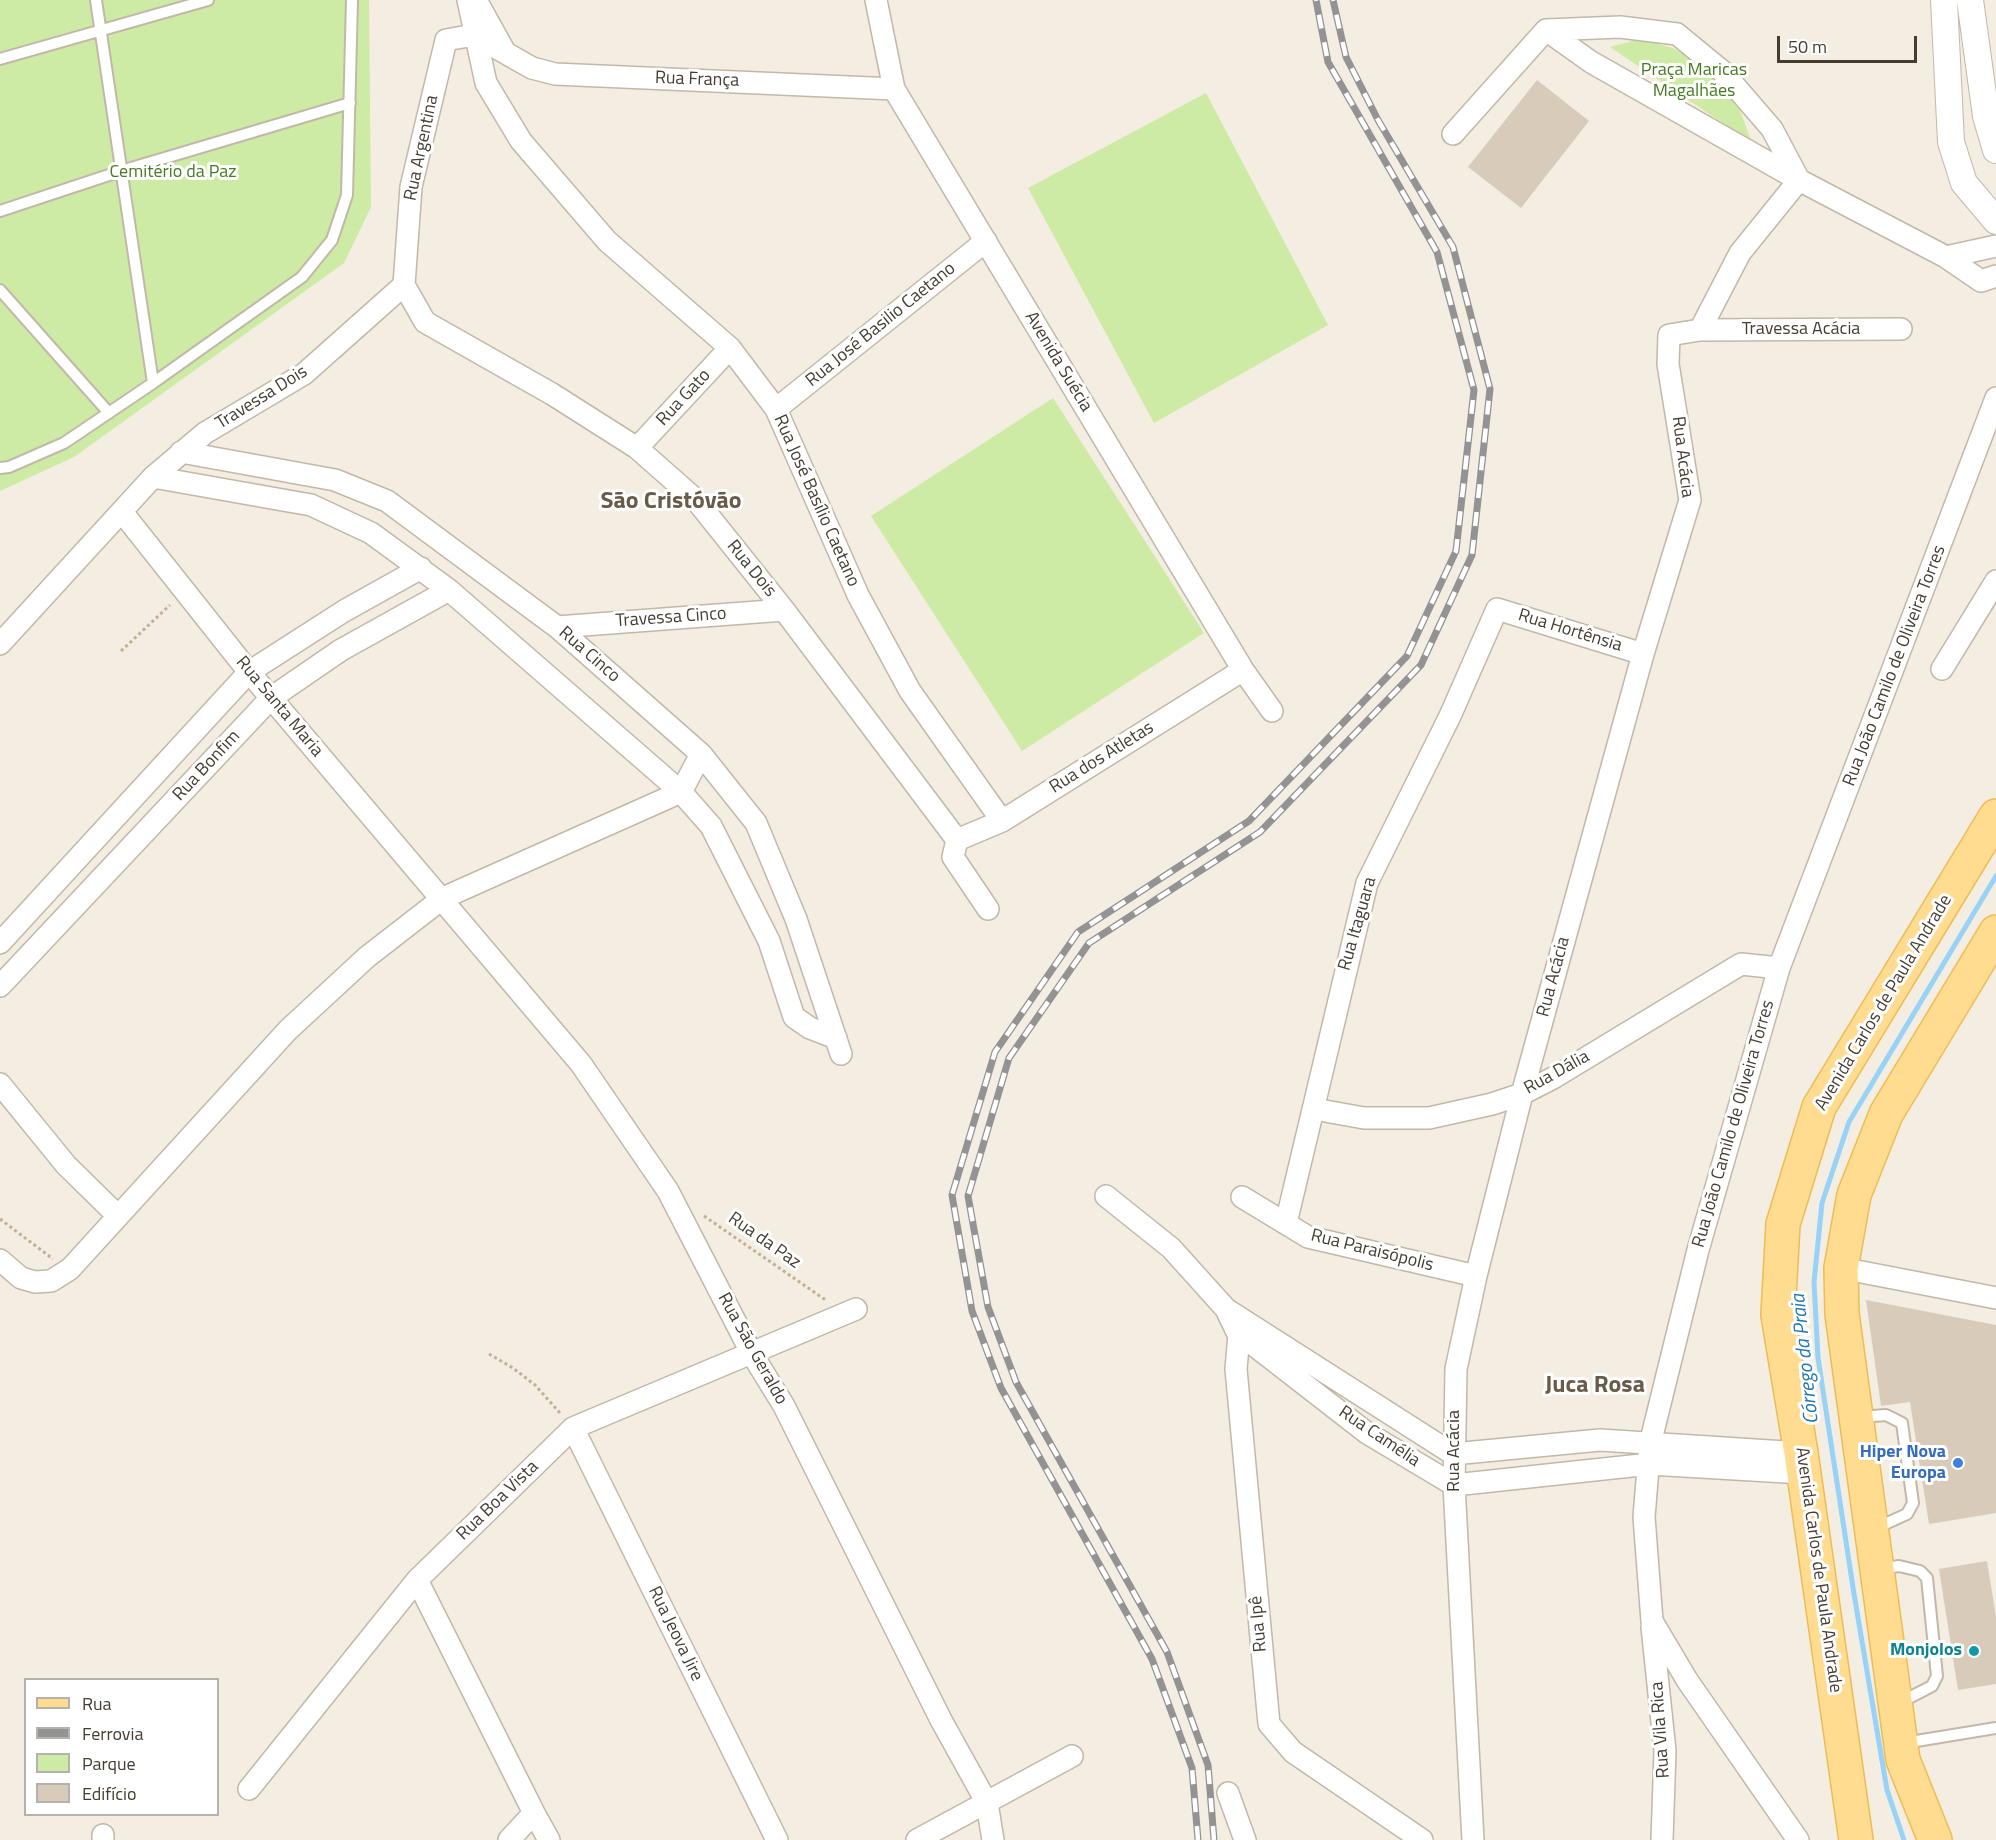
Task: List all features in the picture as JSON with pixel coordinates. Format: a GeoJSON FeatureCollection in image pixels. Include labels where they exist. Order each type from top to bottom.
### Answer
{"type":"FeatureCollection","features":[{"type":"Feature","properties":{"kind":"main road","name":"Avenida Carlos de Paula Andrade"},"geometry":{"type":"LineString","coordinates":[[1856,1840],[1802,1463],[1778,1315],[1783,1224],[1819,1107],[1996,816]]}},
{"type":"Feature","properties":{"kind":"main road"},"geometry":{"type":"LineString","coordinates":[[1935,1840],[1903,1760],[1842,1314],[1841,1268],[1854,1195],[1886,1114],[1996,932]]}},
{"type":"Feature","properties":{"kind":"street","name":"Rua José Basílio Caetano"},"geometry":{"type":"LineString","coordinates":[[468,0],[486,83],[521,141],[606,241],[730,348],[776,409],[858,595],[910,691],[1002,821]]}},
{"type":"Feature","properties":{"kind":"street"},"geometry":{"type":"LineString","coordinates":[[476,0],[506,53]]}},
{"type":"Feature","properties":{"kind":"street","name":"Avenida Suécia"},"geometry":{"type":"LineString","coordinates":[[876,0],[894,88],[1243,669],[1272,711]]}},
{"type":"Feature","properties":{"kind":"street"},"geometry":{"type":"LineString","coordinates":[[1944,0],[1951,142],[1964,183],[1996,221]]}},
{"type":"Feature","properties":{"kind":"street"},"geometry":{"type":"LineString","coordinates":[[1970,0],[1986,116],[1996,150]]}},
{"type":"Feature","properties":{"kind":"street"},"geometry":{"type":"LineString","coordinates":[[1591,62],[1596,44],[1604,35],[1620,27]]}},
{"type":"Feature","properties":{"kind":"street"},"geometry":{"type":"LineString","coordinates":[[1453,134],[1546,30],[1620,27],[1677,34],[1722,71],[1772,129],[1799,180]]}},
{"type":"Feature","properties":{"kind":"street"},"geometry":{"type":"LineString","coordinates":[[1546,30],[1591,62],[1799,180],[1946,257],[1991,284]]}},
{"type":"Feature","properties":{"kind":"street","name":"Rua França"},"geometry":{"type":"LineString","coordinates":[[474,36],[532,68],[555,74],[894,88]]}},
{"type":"Feature","properties":{"kind":"street","name":"Rua Argentina"},"geometry":{"type":"LineString","coordinates":[[404,285],[411,188],[446,40],[474,36]]}},
{"type":"Feature","properties":{"kind":"street"},"geometry":{"type":"LineString","coordinates":[[1700,330],[1740,253],[1799,180]]}},
{"type":"Feature","properties":{"kind":"street","name":"Rua José Basilio Caetano"},"geometry":{"type":"LineString","coordinates":[[776,409],[986,241]]}},
{"type":"Feature","properties":{"kind":"street"},"geometry":{"type":"LineString","coordinates":[[1946,257],[1996,246]]}},
{"type":"Feature","properties":{"kind":"street","name":"Rua Dois"},"geometry":{"type":"LineString","coordinates":[[404,285],[425,321],[552,394],[637,448],[696,500],[784,610],[957,840]]}},
{"type":"Feature","properties":{"kind":"street","name":"Travessa Dois"},"geometry":{"type":"LineString","coordinates":[[0,644],[153,477],[181,452],[205,433],[304,374],[404,285]]}},
{"type":"Feature","properties":{"kind":"street","name":"Travessa Acácia"},"geometry":{"type":"LineString","coordinates":[[1700,330],[1901,329]]}},
{"type":"Feature","properties":{"kind":"street","name":"Rua Acácia"},"geometry":{"type":"LineString","coordinates":[[1473,1840],[1454,1485],[1456,1369],[1476,1276],[1522,1094],[1643,654],[1690,500],[1668,364],[1669,335],[1700,330]]}},
{"type":"Feature","properties":{"kind":"street","name":"Rua Gato"},"geometry":{"type":"LineString","coordinates":[[637,448],[730,348]]}},
{"type":"Feature","properties":{"kind":"street","name":"Rua João Camilo de Oliveira Torres"},"geometry":{"type":"LineString","coordinates":[[1798,1840],[1687,1680],[1652,1621],[1644,1517],[1650,1454],[1698,1250],[1779,968],[1996,398]]}},
{"type":"Feature","properties":{"kind":"street","name":"Rua Cinco"},"geometry":{"type":"LineString","coordinates":[[153,477],[311,505],[371,533],[449,590],[681,792],[711,826],[769,941],[794,1017],[839,1046],[796,919],[756,823],[701,753],[557,627],[387,501],[335,480],[181,452]]}},
{"type":"Feature","properties":{"kind":"street","name":"Rua Santa Maria"},"geometry":{"type":"LineString","coordinates":[[122,512],[249,672],[443,898]]}},
{"type":"Feature","properties":{"kind":"street","name":"Rua Bonfim"},"geometry":{"type":"LineString","coordinates":[[0,943],[249,672],[344,611],[421,568]]}},
{"type":"Feature","properties":{"kind":"street"},"geometry":{"type":"LineString","coordinates":[[1942,669],[1996,581]]}},
{"type":"Feature","properties":{"kind":"street","name":"Rua Bonfim"},"geometry":{"type":"LineString","coordinates":[[0,986],[271,698],[341,650],[449,590]]}},
{"type":"Feature","properties":{"kind":"street","name":"Rua Hortênsia"},"geometry":{"type":"LineString","coordinates":[[1497,609],[1643,654]]}},
{"type":"Feature","properties":{"kind":"street","name":"Rua Itaguara"},"geometry":{"type":"LineString","coordinates":[[1286,1223],[1314,1109],[1333,1016],[1367,882],[1450,716],[1497,609]]}},
{"type":"Feature","properties":{"kind":"street","name":"Travessa Cinco"},"geometry":{"type":"LineString","coordinates":[[557,627],[784,610]]}},
{"type":"Feature","properties":{"kind":"street","name":"Rua dos Atletas"},"geometry":{"type":"LineString","coordinates":[[957,840],[1002,821],[1243,669]]}},
{"type":"Feature","properties":{"kind":"street"},"geometry":{"type":"LineString","coordinates":[[0,1260],[21,1278],[35,1282],[51,1281],[70,1269],[288,1030],[367,957],[443,898],[681,792],[701,753]]}},
{"type":"Feature","properties":{"kind":"street"},"geometry":{"type":"LineString","coordinates":[[957,840],[953,857],[988,909]]}},
{"type":"Feature","properties":{"kind":"street","name":"Rua São Geraldo"},"geometry":{"type":"LineString","coordinates":[[443,898],[581,1064],[668,1191],[752,1354],[784,1406],[941,1720],[987,1803],[993,1840]]}},
{"type":"Feature","properties":{"kind":"street","name":"Rua Dália"},"geometry":{"type":"LineString","coordinates":[[1314,1109],[1364,1118],[1429,1118],[1522,1094],[1741,964],[1779,968]]}},
{"type":"Feature","properties":{"kind":"street"},"geometry":{"type":"LineString","coordinates":[[0,1084],[66,1165],[117,1215]]}},
{"type":"Feature","properties":{"kind":"street"},"geometry":{"type":"LineString","coordinates":[[1106,1196],[1171,1248],[1235,1319]]}},
{"type":"Feature","properties":{"kind":"street","name":"Rua Paraisópolis"},"geometry":{"type":"LineString","coordinates":[[1242,1197],[1308,1238],[1476,1276]]}},
{"type":"Feature","properties":{"kind":"street"},"geometry":{"type":"LineString","coordinates":[[1841,1268],[1996,1298]]}},
{"type":"Feature","properties":{"kind":"street","name":"Rua Boa Vista"},"geometry":{"type":"LineString","coordinates":[[249,1789],[417,1580],[573,1428],[850,1312]]}},
{"type":"Feature","properties":{"kind":"street","name":"Rua Camélia"},"geometry":{"type":"LineString","coordinates":[[1235,1319],[1453,1454]]}},
{"type":"Feature","properties":{"kind":"street","name":"Rua Camélia"},"geometry":{"type":"LineString","coordinates":[[1235,1319],[1367,1433],[1454,1485]]}},
{"type":"Feature","properties":{"kind":"street","name":"Rua Ipê"},"geometry":{"type":"LineString","coordinates":[[1235,1319],[1236,1369],[1269,1724],[1293,1752],[1422,1840]]}},
{"type":"Feature","properties":{"kind":"street","name":"Rua Jeova Jire"},"geometry":{"type":"LineString","coordinates":[[573,1428],[777,1840]]}},
{"type":"Feature","properties":{"kind":"street"},"geometry":{"type":"LineString","coordinates":[[1453,1454],[1600,1440],[1650,1454],[1802,1463]]}},
{"type":"Feature","properties":{"kind":"street"},"geometry":{"type":"LineString","coordinates":[[1454,1485],[1650,1454]]}},
{"type":"Feature","properties":{"kind":"street"},"geometry":{"type":"LineString","coordinates":[[417,1580],[549,1840]]}},
{"type":"Feature","properties":{"kind":"street","name":"Rua Vila Rica"},"geometry":{"type":"LineString","coordinates":[[1652,1621],[1665,1751],[1662,1840]]}},
{"type":"Feature","properties":{"kind":"street"},"geometry":{"type":"LineString","coordinates":[[917,1840],[1072,1756]]}},
{"type":"Feature","properties":{"kind":"street"},"geometry":{"type":"LineString","coordinates":[[1228,1794],[1245,1840]]}},
{"type":"Feature","properties":{"kind":"street"},"geometry":{"type":"LineString","coordinates":[[509,1840],[534,1813]]}},
{"type":"Feature","properties":{"kind":"lane"},"geometry":{"type":"LineString","coordinates":[[96,0],[153,383]]}},
{"type":"Feature","properties":{"kind":"lane"},"geometry":{"type":"LineString","coordinates":[[0,59],[208,0]]}},
{"type":"Feature","properties":{"kind":"lane"},"geometry":{"type":"LineString","coordinates":[[0,468],[9,467],[64,443],[153,383],[302,277],[332,240],[347,195],[352,0]]}},
{"type":"Feature","properties":{"kind":"lane"},"geometry":{"type":"LineString","coordinates":[[0,211],[122,171],[351,103]]}},
{"type":"Feature","properties":{"kind":"lane"},"geometry":{"type":"LineString","coordinates":[[0,290],[109,413]]}},
{"type":"Feature","properties":{"kind":"lane"},"geometry":{"type":"LineString","coordinates":[[1856,1417],[1886,1415],[1902,1423],[1913,1503],[1907,1514],[1872,1531]]}},
{"type":"Feature","properties":{"kind":"lane"},"geometry":{"type":"LineString","coordinates":[[1877,1569],[1899,1566],[1920,1571],[1927,1578],[1937,1676],[1932,1686],[1896,1705]]}},
{"type":"Feature","properties":{"kind":"lane"},"geometry":{"type":"LineString","coordinates":[[1901,1743],[1996,1728]]}},
{"type":"Feature","properties":{"kind":"path"},"geometry":{"type":"LineString","coordinates":[[121,651],[184,591]]}},
{"type":"Feature","properties":{"kind":"path","name":"Rua da Paz"},"geometry":{"type":"LineString","coordinates":[[668,1191],[850,1312]]}},
{"type":"Feature","properties":{"kind":"path"},"geometry":{"type":"LineString","coordinates":[[0,1220],[14,1228],[29,1243],[70,1269]]}},
{"type":"Feature","properties":{"kind":"path"},"geometry":{"type":"LineString","coordinates":[[489,1354],[513,1368],[535,1385],[573,1428]]}},
{"type":"Feature","properties":{"kind":"green space","name":"Cemitério da Paz"},"geometry":{"type":"Polygon","coordinates":[[[0,0],[369,0],[371,207],[344,263],[74,457],[0,491],[0,0]]]}},
{"type":"Feature","properties":{"kind":"green space","name":"Praça Maricas Magalhães"},"geometry":{"type":"Polygon","coordinates":[[[1641,39],[1673,48],[1707,67],[1734,94],[1752,143],[1610,47],[1641,39]]]}},
{"type":"Feature","properties":{"kind":"green space"},"geometry":{"type":"Polygon","coordinates":[[[1206,93],[1328,325],[1154,423],[1028,188],[1206,93]]]}},
{"type":"Feature","properties":{"kind":"green space"},"geometry":{"type":"Polygon","coordinates":[[[1053,398],[1204,633],[1022,751],[871,516],[1053,398]]]}},
{"type":"Feature","properties":{"kind":"building"},"geometry":{"type":"Polygon","coordinates":[[[1537,80],[1589,121],[1521,208],[1468,167],[1537,80]]]}},
{"type":"Feature","properties":{"kind":"building"},"geometry":{"type":"Polygon","coordinates":[[[1866,1300],[1996,1325],[1996,1513],[1929,1524],[1910,1402],[1881,1406],[1866,1300]]]}},
{"type":"Feature","properties":{"kind":"building","name":"Monjolos"},"geometry":{"type":"Polygon","coordinates":[[[1987,1561],[1996,1617],[1996,1684],[1958,1690],[1939,1569],[1987,1561]]]}},
{"type":"Feature","properties":{"kind":"waterway","name":"Córrego da Praia"},"geometry":{"type":"LineString","coordinates":[[1904,1840],[1887,1790],[1854,1594],[1818,1358],[1814,1282],[1822,1203],[1849,1122],[1996,876]]}},
{"type":"Feature","properties":{"kind":"railway"},"geometry":{"type":"LineString","coordinates":[[1198,1840],[1192,1768],[1152,1659],[1001,1388],[972,1311],[952,1195],[995,1052],[1078,932],[1249,821],[1407,656],[1456,551],[1474,390],[1437,252],[1328,62],[1316,0]]}},
{"type":"Feature","properties":{"kind":"railway"},"geometry":{"type":"LineString","coordinates":[[1214,1840],[1208,1765],[1167,1652],[1016,1382],[988,1307],[968,1196],[1009,1058],[1089,943],[1260,832],[1421,665],[1472,555],[1490,389],[1453,247],[1378,120],[1346,57],[1333,0]]}},
{"type":"Feature","properties":{"kind":"place","name":"Hiper Nova Europa"},"geometry":{"type":"Point","coordinates":[1958,1463]}},
{"type":"Feature","properties":{"kind":"place","name":"Monjolos"},"geometry":{"type":"Point","coordinates":[1974,1651]}},
{"type":"Feature","properties":{"kind":"district","name":"São Cristóvão"},"geometry":{"type":"Point","coordinates":[671,502]}},
{"type":"Feature","properties":{"kind":"district","name":"Juca Rosa"},"geometry":{"type":"Point","coordinates":[1595,1386]}}]}
